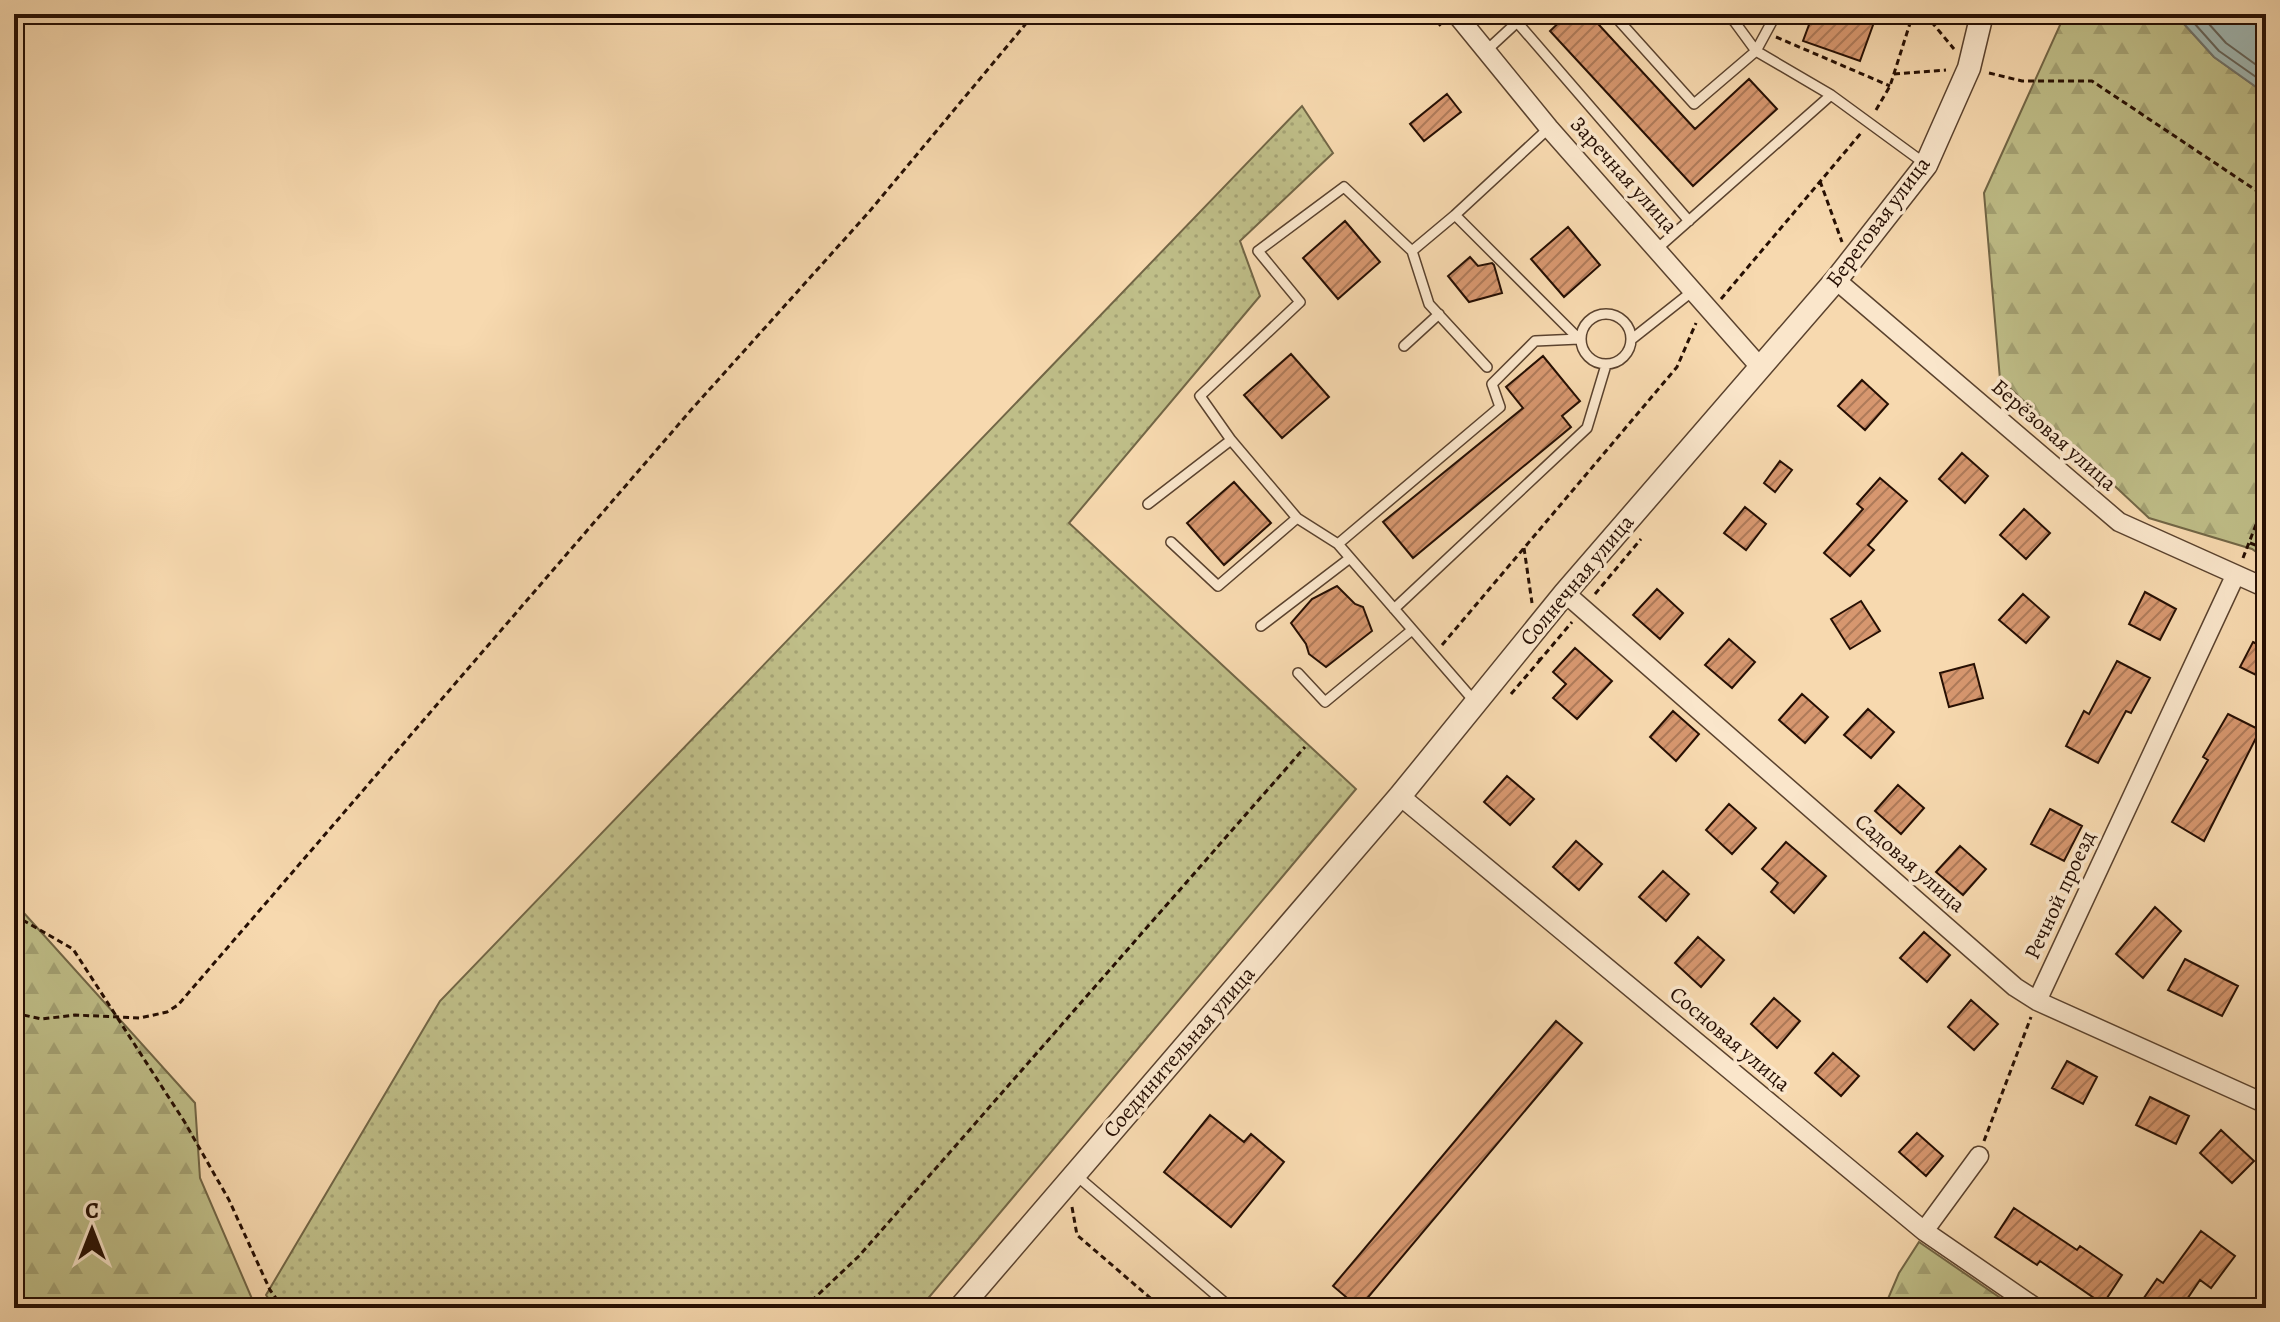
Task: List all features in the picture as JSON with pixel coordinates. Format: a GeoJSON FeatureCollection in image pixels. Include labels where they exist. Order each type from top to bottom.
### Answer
{"type":"FeatureCollection","features":[{"type":"Feature","properties":{"kind":"street","name":"Заречная улица"},"geometry":{"type":"LineString","coordinates":[[1456,14],[1549,128],[1760,367]]}},
{"type":"Feature","properties":{"kind":"street","name":"Береговая улица"},"geometry":{"type":"LineString","coordinates":[[1760,367],[1842,271],[1926,165],[1969,68],[1982,14]]}},
{"type":"Feature","properties":{"kind":"street","name":"Берёзовая улица"},"geometry":{"type":"LineString","coordinates":[[1842,271],[2119,522],[2266,588]]}},
{"type":"Feature","properties":{"kind":"street","name":"Солнечная улица"},"geometry":{"type":"LineString","coordinates":[[1400,796],[1565,593],[1760,367]]}},
{"type":"Feature","properties":{"kind":"street","name":"Речной проезд"},"geometry":{"type":"LineString","coordinates":[[2037,1001],[2235,576]]}},
{"type":"Feature","properties":{"kind":"street","name":"Садовая улица"},"geometry":{"type":"LineString","coordinates":[[1565,593],[2015,987],[2037,1001],[2266,1104]]}},
{"type":"Feature","properties":{"kind":"street","name":"Соединительная улица"},"geometry":{"type":"LineString","coordinates":[[960,1308],[1400,796]]}},
{"type":"Feature","properties":{"kind":"street","name":"Сосновая улица"},"geometry":{"type":"LineString","coordinates":[[1400,796],[1924,1231],[2036,1308]]}},
{"type":"Feature","properties":{"kind":"street"},"geometry":{"type":"LineString","coordinates":[[1924,1231],[1979,1156]]}},
{"type":"Feature","properties":{"kind":"lane"},"geometry":{"type":"LineString","coordinates":[[1487,50],[1514,18],[1526,14]]}},
{"type":"Feature","properties":{"kind":"lane"},"geometry":{"type":"LineString","coordinates":[[1613,14],[1694,104],[1756,51],[1776,14]]}},
{"type":"Feature","properties":{"kind":"lane"},"geometry":{"type":"LineString","coordinates":[[1724,14],[1734,21],[1756,51],[1831,95],[1926,165]]}},
{"type":"Feature","properties":{"kind":"lane"},"geometry":{"type":"LineString","coordinates":[[1514,18],[1689,221]]}},
{"type":"Feature","properties":{"kind":"lane"},"geometry":{"type":"LineString","coordinates":[[1658,248],[1831,95]]}},
{"type":"Feature","properties":{"kind":"lane"},"geometry":{"type":"LineString","coordinates":[[1412,251],[1549,128]]}},
{"type":"Feature","properties":{"kind":"lane"},"geometry":{"type":"LineString","coordinates":[[1476,702],[1338,544],[1297,518],[1231,440],[1200,396],[1300,302],[1258,251],[1344,187],[1412,251],[1429,304],[1487,367]]}},
{"type":"Feature","properties":{"kind":"lane"},"geometry":{"type":"LineString","coordinates":[[1455,215],[1579,339],[1587,358],[1606,365],[1625,358],[1632,339],[1694,290]]}},
{"type":"Feature","properties":{"kind":"lane"},"geometry":{"type":"LineString","coordinates":[[1579,339],[1587,320],[1606,312],[1625,320],[1632,339]]}},
{"type":"Feature","properties":{"kind":"lane"},"geometry":{"type":"LineString","coordinates":[[1404,346],[1439,314]]}},
{"type":"Feature","properties":{"kind":"lane"},"geometry":{"type":"LineString","coordinates":[[1338,544],[1500,407],[1492,384],[1535,341],[1579,339]]}},
{"type":"Feature","properties":{"kind":"lane"},"geometry":{"type":"LineString","coordinates":[[1394,609],[1587,428],[1606,365]]}},
{"type":"Feature","properties":{"kind":"lane"},"geometry":{"type":"LineString","coordinates":[[1148,504],[1231,440]]}},
{"type":"Feature","properties":{"kind":"lane"},"geometry":{"type":"LineString","coordinates":[[1171,542],[1218,586],[1297,518]]}},
{"type":"Feature","properties":{"kind":"lane"},"geometry":{"type":"LineString","coordinates":[[1261,626],[1350,558]]}},
{"type":"Feature","properties":{"kind":"lane"},"geometry":{"type":"LineString","coordinates":[[1298,673],[1325,702],[1412,630]]}},
{"type":"Feature","properties":{"kind":"lane"},"geometry":{"type":"LineString","coordinates":[[1074,1173],[1231,1308]]}},
{"type":"Feature","properties":{"kind":"path"},"geometry":{"type":"LineString","coordinates":[[14,1013],[42,1019],[75,1015],[119,1018],[153,1016],[178,1005],[691,410],[869,212],[1034,14]]}},
{"type":"Feature","properties":{"kind":"path"},"geometry":{"type":"LineString","coordinates":[[1711,311],[1869,123],[1890,86],[1913,14]]}},
{"type":"Feature","properties":{"kind":"path"},"geometry":{"type":"LineString","coordinates":[[1925,14],[1969,68]]}},
{"type":"Feature","properties":{"kind":"path"},"geometry":{"type":"LineString","coordinates":[[1766,33],[1890,86]]}},
{"type":"Feature","properties":{"kind":"path"},"geometry":{"type":"LineString","coordinates":[[1894,74],[1969,68],[2022,81],[2092,81],[2266,197]]}},
{"type":"Feature","properties":{"kind":"path"},"geometry":{"type":"LineString","coordinates":[[1820,181],[1842,271]]}},
{"type":"Feature","properties":{"kind":"path"},"geometry":{"type":"LineString","coordinates":[[1434,654],[1677,367],[1696,323]]}},
{"type":"Feature","properties":{"kind":"path"},"geometry":{"type":"LineString","coordinates":[[2235,576],[2266,499]]}},
{"type":"Feature","properties":{"kind":"path"},"geometry":{"type":"LineString","coordinates":[[2250,543],[2266,549]]}},
{"type":"Feature","properties":{"kind":"path"},"geometry":{"type":"LineString","coordinates":[[1508,697],[1540,660]]}},
{"type":"Feature","properties":{"kind":"path"},"geometry":{"type":"LineString","coordinates":[[804,1308],[859,1256],[1305,747]]}},
{"type":"Feature","properties":{"kind":"path"},"geometry":{"type":"LineString","coordinates":[[14,915],[73,949],[119,1018],[229,1200],[270,1290],[283,1308]]}},
{"type":"Feature","properties":{"kind":"path"},"geometry":{"type":"LineString","coordinates":[[1979,1156],[2037,1001]]}},
{"type":"Feature","properties":{"kind":"path"},"geometry":{"type":"LineString","coordinates":[[1072,1207],[1077,1235],[1162,1308]]}},
{"type":"Feature","properties":{"kind":"green space"},"geometry":{"type":"Polygon","coordinates":[[[2065,14],[2175,14],[2214,57],[2266,94],[2266,559],[2252,549],[2149,518],[2000,379],[1984,193],[2065,14]]]}},
{"type":"Feature","properties":{"kind":"green space"},"geometry":{"type":"Polygon","coordinates":[[[1302,106],[1333,153],[1240,241],[1260,296],[1069,523],[1356,789],[920,1308],[275,1308],[266,1295],[440,1001],[1302,106]]]}},
{"type":"Feature","properties":{"kind":"green space"},"geometry":{"type":"Polygon","coordinates":[[[14,902],[195,1103],[200,1178],[256,1308],[14,1308],[14,902]]]}},
{"type":"Feature","properties":{"kind":"green space"},"geometry":{"type":"Polygon","coordinates":[[[1919,1242],[2015,1308],[1884,1308],[1899,1273],[1919,1242]]]}},
{"type":"Feature","properties":{"kind":"water"},"geometry":{"type":"Polygon","coordinates":[[[2175,14],[2266,14],[2266,94],[2214,57],[2175,14]]]}},
{"type":"Feature","properties":{"kind":"building"},"geometry":{"type":"Polygon","coordinates":[[[1568,14],[1589,14],[1695,129],[1749,79],[1777,109],[1693,186],[1550,31],[1568,14]]]}},
{"type":"Feature","properties":{"kind":"building"},"geometry":{"type":"Polygon","coordinates":[[[1813,14],[1877,14],[1860,61],[1803,41],[1813,14]]]}},
{"type":"Feature","properties":{"kind":"building"},"geometry":{"type":"Polygon","coordinates":[[[1447,94],[1461,112],[1424,141],[1410,124],[1447,94]]]}},
{"type":"Feature","properties":{"kind":"building"},"geometry":{"type":"Polygon","coordinates":[[[1345,221],[1380,262],[1338,299],[1303,258],[1345,221]]]}},
{"type":"Feature","properties":{"kind":"building"},"geometry":{"type":"Polygon","coordinates":[[[1568,227],[1600,265],[1564,297],[1531,259],[1568,227]]]}},
{"type":"Feature","properties":{"kind":"building"},"geometry":{"type":"Polygon","coordinates":[[[1470,257],[1478,266],[1494,265],[1502,293],[1469,302],[1448,276],[1470,257]]]}},
{"type":"Feature","properties":{"kind":"building"},"geometry":{"type":"Polygon","coordinates":[[[1291,354],[1329,397],[1282,438],[1244,395],[1291,354]]]}},
{"type":"Feature","properties":{"kind":"building"},"geometry":{"type":"Polygon","coordinates":[[[1543,356],[1580,401],[1562,416],[1571,427],[1413,558],[1383,522],[1523,408],[1506,387],[1543,356]]]}},
{"type":"Feature","properties":{"kind":"building"},"geometry":{"type":"Polygon","coordinates":[[[1862,380],[1888,404],[1865,430],[1838,406],[1862,380]]]}},
{"type":"Feature","properties":{"kind":"building"},"geometry":{"type":"Polygon","coordinates":[[[1962,453],[1988,476],[1965,503],[1939,479],[1962,453]]]}},
{"type":"Feature","properties":{"kind":"building"},"geometry":{"type":"Polygon","coordinates":[[[1780,461],[1792,470],[1775,492],[1764,483],[1780,461]]]}},
{"type":"Feature","properties":{"kind":"building"},"geometry":{"type":"Polygon","coordinates":[[[1880,478],[1907,501],[1868,545],[1874,550],[1850,576],[1824,553],[1863,509],[1857,504],[1880,478]]]}},
{"type":"Feature","properties":{"kind":"building"},"geometry":{"type":"Polygon","coordinates":[[[1234,482],[1271,523],[1224,565],[1187,523],[1234,482]]]}},
{"type":"Feature","properties":{"kind":"building"},"geometry":{"type":"Polygon","coordinates":[[[1745,507],[1766,524],[1746,550],[1724,533],[1745,507]]]}},
{"type":"Feature","properties":{"kind":"building"},"geometry":{"type":"Polygon","coordinates":[[[2024,509],[2050,533],[2026,559],[2000,535],[2024,509]]]}},
{"type":"Feature","properties":{"kind":"building"},"geometry":{"type":"Polygon","coordinates":[[[1337,586],[1355,604],[1363,607],[1372,631],[1326,667],[1309,654],[1306,644],[1291,623],[1312,599],[1337,586]]]}},
{"type":"Feature","properties":{"kind":"building"},"geometry":{"type":"Polygon","coordinates":[[[1657,589],[1683,613],[1660,639],[1633,615],[1657,589]]]}},
{"type":"Feature","properties":{"kind":"building"},"geometry":{"type":"Polygon","coordinates":[[[2145,592],[2176,609],[2160,640],[2129,624],[2145,592]]]}},
{"type":"Feature","properties":{"kind":"building"},"geometry":{"type":"Polygon","coordinates":[[[2023,594],[2049,617],[2026,643],[1999,620],[2023,594]]]}},
{"type":"Feature","properties":{"kind":"building"},"geometry":{"type":"Polygon","coordinates":[[[1861,601],[1880,631],[1850,649],[1831,619],[1861,601]]]}},
{"type":"Feature","properties":{"kind":"building"},"geometry":{"type":"Polygon","coordinates":[[[1729,639],[1755,662],[1732,688],[1705,665],[1729,639]]]}},
{"type":"Feature","properties":{"kind":"building"},"geometry":{"type":"Polygon","coordinates":[[[2253,642],[2266,649],[2266,680],[2240,667],[2253,642]]]}},
{"type":"Feature","properties":{"kind":"building"},"geometry":{"type":"Polygon","coordinates":[[[1575,648],[1612,681],[1577,719],[1553,698],[1566,684],[1553,672],[1575,648]]]}},
{"type":"Feature","properties":{"kind":"building"},"geometry":{"type":"Polygon","coordinates":[[[2117,661],[2150,678],[2131,713],[2126,711],[2098,763],[2066,746],[2084,711],[2089,714],[2117,661]]]}},
{"type":"Feature","properties":{"kind":"building"},"geometry":{"type":"Polygon","coordinates":[[[1974,664],[1983,698],[1949,707],[1940,673],[1974,664]]]}},
{"type":"Feature","properties":{"kind":"building"},"geometry":{"type":"Polygon","coordinates":[[[1802,694],[1828,717],[1805,743],[1779,720],[1802,694]]]}},
{"type":"Feature","properties":{"kind":"building"},"geometry":{"type":"Polygon","coordinates":[[[1868,709],[1894,732],[1871,758],[1844,735],[1868,709]]]}},
{"type":"Feature","properties":{"kind":"building"},"geometry":{"type":"Polygon","coordinates":[[[1673,711],[1699,734],[1676,761],[1650,737],[1673,711]]]}},
{"type":"Feature","properties":{"kind":"building"},"geometry":{"type":"Polygon","coordinates":[[[2228,714],[2260,730],[2204,841],[2172,822],[2208,760],[2203,757],[2228,714]]]}},
{"type":"Feature","properties":{"kind":"building"},"geometry":{"type":"Polygon","coordinates":[[[1507,776],[1534,799],[1510,825],[1484,802],[1507,776]]]}},
{"type":"Feature","properties":{"kind":"building"},"geometry":{"type":"Polygon","coordinates":[[[1898,785],[1924,808],[1901,834],[1875,811],[1898,785]]]}},
{"type":"Feature","properties":{"kind":"building"},"geometry":{"type":"Polygon","coordinates":[[[1729,804],[1756,828],[1732,854],[1706,830],[1729,804]]]}},
{"type":"Feature","properties":{"kind":"building"},"geometry":{"type":"Polygon","coordinates":[[[2050,809],[2082,826],[2064,861],[2031,844],[2050,809]]]}},
{"type":"Feature","properties":{"kind":"building"},"geometry":{"type":"Polygon","coordinates":[[[1576,841],[1602,864],[1579,890],[1553,867],[1576,841]]]}},
{"type":"Feature","properties":{"kind":"building"},"geometry":{"type":"Polygon","coordinates":[[[1786,842],[1826,876],[1794,913],[1771,892],[1778,883],[1762,869],[1786,842]]]}},
{"type":"Feature","properties":{"kind":"building"},"geometry":{"type":"Polygon","coordinates":[[[1960,846],[1986,869],[1963,895],[1936,872],[1960,846]]]}},
{"type":"Feature","properties":{"kind":"building"},"geometry":{"type":"Polygon","coordinates":[[[1663,871],[1689,894],[1666,921],[1639,897],[1663,871]]]}},
{"type":"Feature","properties":{"kind":"building"},"geometry":{"type":"Polygon","coordinates":[[[2155,907],[2181,931],[2143,978],[2116,954],[2155,907]]]}},
{"type":"Feature","properties":{"kind":"building"},"geometry":{"type":"Polygon","coordinates":[[[1924,932],[1950,955],[1927,982],[1900,958],[1924,932]]]}},
{"type":"Feature","properties":{"kind":"building"},"geometry":{"type":"Polygon","coordinates":[[[1698,937],[1724,960],[1701,987],[1675,963],[1698,937]]]}},
{"type":"Feature","properties":{"kind":"building"},"geometry":{"type":"Polygon","coordinates":[[[2185,959],[2238,986],[2222,1016],[2168,990],[2185,959]]]}},
{"type":"Feature","properties":{"kind":"building"},"geometry":{"type":"Polygon","coordinates":[[[1774,998],[1800,1021],[1777,1048],[1751,1024],[1774,998]]]}},
{"type":"Feature","properties":{"kind":"building"},"geometry":{"type":"Polygon","coordinates":[[[1971,1000],[1998,1024],[1974,1050],[1948,1027],[1971,1000]]]}},
{"type":"Feature","properties":{"kind":"building"},"geometry":{"type":"Polygon","coordinates":[[[1556,1021],[1582,1043],[1359,1308],[1333,1286],[1556,1021]]]}},
{"type":"Feature","properties":{"kind":"building"},"geometry":{"type":"Polygon","coordinates":[[[1833,1053],[1859,1076],[1841,1096],[1815,1073],[1833,1053]]]}},
{"type":"Feature","properties":{"kind":"building"},"geometry":{"type":"Polygon","coordinates":[[[2067,1061],[2097,1077],[2083,1104],[2052,1088],[2067,1061]]]}},
{"type":"Feature","properties":{"kind":"building"},"geometry":{"type":"Polygon","coordinates":[[[2150,1097],[2189,1116],[2176,1144],[2136,1125],[2150,1097]]]}},
{"type":"Feature","properties":{"kind":"building"},"geometry":{"type":"Polygon","coordinates":[[[1210,1115],[1244,1142],[1251,1134],[1284,1162],[1231,1227],[1164,1172],[1210,1115]]]}},
{"type":"Feature","properties":{"kind":"building"},"geometry":{"type":"Polygon","coordinates":[[[2221,1130],[2254,1161],[2232,1183],[2200,1153],[2221,1130]]]}},
{"type":"Feature","properties":{"kind":"building"},"geometry":{"type":"Polygon","coordinates":[[[1917,1133],[1943,1156],[1926,1176],[1899,1152],[1917,1133]]]}},
{"type":"Feature","properties":{"kind":"building"},"geometry":{"type":"Polygon","coordinates":[[[2014,1208],[2077,1250],[2080,1246],[2122,1275],[2103,1304],[2040,1261],[2037,1265],[1995,1237],[2014,1208]]]}},
{"type":"Feature","properties":{"kind":"building"},"geometry":{"type":"Polygon","coordinates":[[[2201,1231],[2235,1256],[2211,1288],[2200,1280],[2181,1308],[2137,1308],[2157,1279],[2163,1283],[2201,1231]]]}}]}
